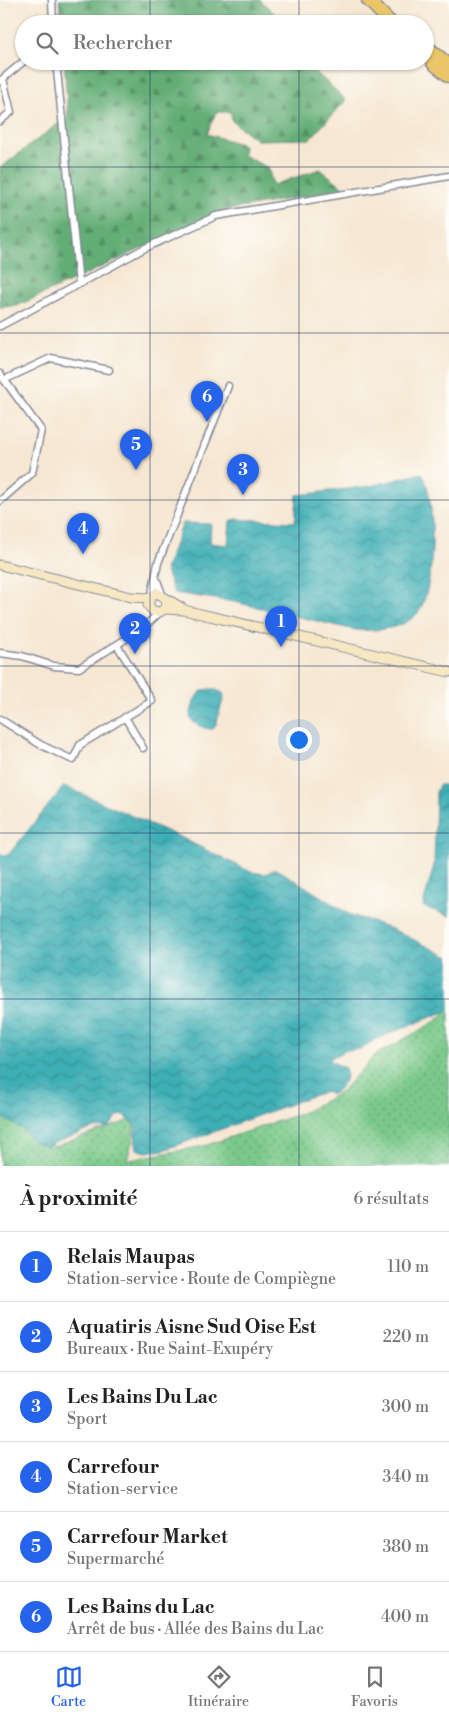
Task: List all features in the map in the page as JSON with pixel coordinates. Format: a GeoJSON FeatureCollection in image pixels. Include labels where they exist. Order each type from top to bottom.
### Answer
{"type":"FeatureCollection","features":[{"type":"Feature","properties":{"kind":"highway"},"geometry":{"type":"LineString","coordinates":[[368,0],[383,15]]}},
{"type":"Feature","properties":{"kind":"highway"},"geometry":{"type":"LineString","coordinates":[[379,0],[393,15]]}},
{"type":"Feature","properties":{"kind":"highway"},"geometry":{"type":"LineString","coordinates":[[434,52],[449,65]]}},
{"type":"Feature","properties":{"kind":"highway"},"geometry":{"type":"LineString","coordinates":[[434,64],[449,76]]}},
{"type":"Feature","properties":{"kind":"main road"},"geometry":{"type":"LineString","coordinates":[[0,565],[131,597],[155,600],[184,610],[449,672]]}},
{"type":"Feature","properties":{"kind":"main road"},"geometry":{"type":"LineString","coordinates":[[155,600],[162,610]]}},
{"type":"Feature","properties":{"kind":"main road"},"geometry":{"type":"LineString","coordinates":[[155,600],[162,610]]}},
{"type":"Feature","properties":{"kind":"main road"},"geometry":{"type":"LineString","coordinates":[[162,610],[184,610]]}},
{"type":"Feature","properties":{"kind":"street"},"geometry":{"type":"LineString","coordinates":[[52,0],[53,15]]}},
{"type":"Feature","properties":{"kind":"street"},"geometry":{"type":"LineString","coordinates":[[0,121],[11,112],[2,80],[15,69]]}},
{"type":"Feature","properties":{"kind":"street"},"geometry":{"type":"LineString","coordinates":[[57,70],[79,284]]}},
{"type":"Feature","properties":{"kind":"street"},"geometry":{"type":"LineString","coordinates":[[0,326],[143,249],[216,216],[449,176]]}},
{"type":"Feature","properties":{"kind":"street"},"geometry":{"type":"LineString","coordinates":[[0,500],[32,473],[40,430],[2,377],[51,358],[109,370]]}},
{"type":"Feature","properties":{"kind":"street"},"geometry":{"type":"LineString","coordinates":[[146,624],[155,600],[158,562],[228,386]]}},
{"type":"Feature","properties":{"kind":"street"},"geometry":{"type":"LineString","coordinates":[[0,653],[22,656],[54,666],[78,668],[117,645],[162,610]]}},
{"type":"Feature","properties":{"kind":"street"},"geometry":{"type":"LineString","coordinates":[[0,719],[41,745],[73,760],[80,745],[152,701],[117,645]]}},
{"type":"Feature","properties":{"kind":"street"},"geometry":{"type":"LineString","coordinates":[[125,717],[143,748]]}},
{"type":"Feature","properties":{"kind":"green space"},"geometry":{"type":"Polygon","coordinates":[[[59,0],[260,0],[276,15],[60,15],[59,0]]]}},
{"type":"Feature","properties":{"kind":"green space"},"geometry":{"type":"Polygon","coordinates":[[[65,70],[314,70],[346,100],[310,139],[257,140],[232,121],[231,112],[216,112],[207,134],[244,145],[243,155],[268,168],[273,185],[320,169],[346,189],[223,211],[17,306],[0,307],[0,168],[68,116],[65,70]]]}},
{"type":"Feature","properties":{"kind":"green space"},"geometry":{"type":"Polygon","coordinates":[[[449,1008],[449,1166],[0,1166],[0,1117],[37,1128],[53,1147],[133,1119],[134,1135],[127,1160],[204,1146],[302,1113],[341,1092],[374,1056],[436,1021],[449,1008]]]}},
{"type":"Feature","properties":{"kind":"water"},"geometry":{"type":"Polygon","coordinates":[[[422,473],[427,485],[432,522],[431,566],[423,603],[417,614],[404,623],[379,630],[355,630],[235,602],[174,593],[165,569],[183,523],[211,524],[210,543],[228,545],[230,521],[236,519],[295,522],[297,495],[371,486],[422,473]]]}},
{"type":"Feature","properties":{"kind":"water"},"geometry":{"type":"Polygon","coordinates":[[[208,689],[214,689],[223,693],[224,696],[216,725],[213,729],[210,729],[196,724],[190,717],[194,701],[199,693],[208,689]]]}},
{"type":"Feature","properties":{"kind":"water"},"geometry":{"type":"Polygon","coordinates":[[[439,785],[449,785],[449,916],[423,905],[434,865],[436,792],[439,785]]]}},
{"type":"Feature","properties":{"kind":"water"},"geometry":{"type":"Polygon","coordinates":[[[64,786],[180,837],[251,872],[266,874],[275,869],[282,872],[349,914],[390,928],[449,957],[449,1010],[376,1039],[361,1049],[346,1050],[331,1058],[330,1061],[345,1068],[346,1073],[345,1080],[332,1095],[327,1091],[164,1150],[146,1152],[136,1149],[135,1126],[124,1115],[118,1116],[109,1127],[94,1128],[46,1146],[34,1142],[21,1128],[0,1117],[0,854],[8,855],[64,786]]]}},
{"type":"Feature","properties":{"kind":"place","name":"Les Bains du Lac"},"geometry":{"type":"Point","coordinates":[207,422]}},
{"type":"Feature","properties":{"kind":"place","name":"Carrefour Market"},"geometry":{"type":"Point","coordinates":[136,470]}},
{"type":"Feature","properties":{"kind":"place","name":"Les Bains Du Lac"},"geometry":{"type":"Point","coordinates":[243,495]}},
{"type":"Feature","properties":{"kind":"place","name":"Carrefour"},"geometry":{"type":"Point","coordinates":[83,554]}},
{"type":"Feature","properties":{"kind":"place","name":"Relais Maupas"},"geometry":{"type":"Point","coordinates":[281,647]}},
{"type":"Feature","properties":{"kind":"place","name":"Aquatiris Aisne Sud Oise Est"},"geometry":{"type":"Point","coordinates":[135,654]}}]}
